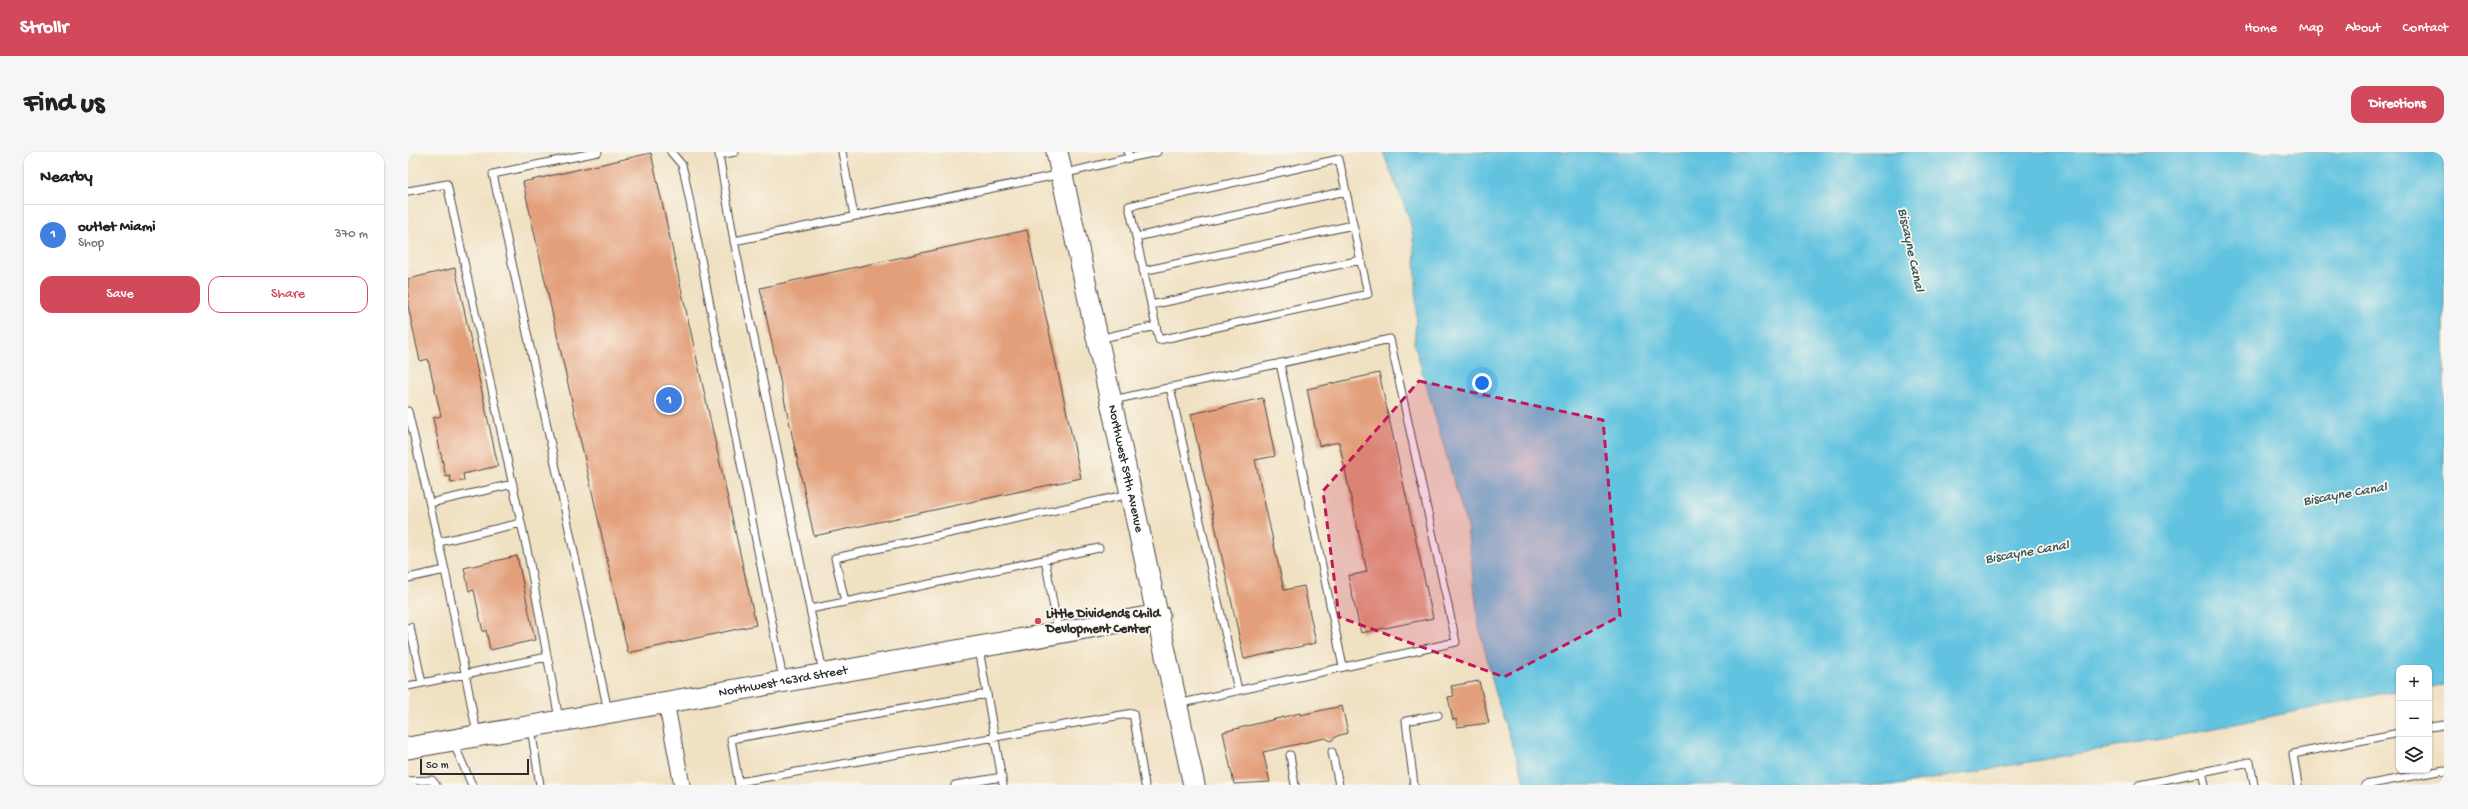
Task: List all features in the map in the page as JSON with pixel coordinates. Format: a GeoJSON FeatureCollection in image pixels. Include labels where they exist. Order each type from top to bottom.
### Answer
{"type":"FeatureCollection","features":[{"type":"Feature","properties":{"kind":"street","name":"Northwest 59th Avenue"},"geometry":{"type":"LineString","coordinates":[[1057,152],[1159,614],[1194,785]]}},
{"type":"Feature","properties":{"kind":"street","name":"Northwest 163rd Street"},"geometry":{"type":"LineString","coordinates":[[408,748],[1159,614]]}},
{"type":"Feature","properties":{"kind":"street"},"geometry":{"type":"LineString","coordinates":[[666,702],[682,785]]}},
{"type":"Feature","properties":{"kind":"lane"},"geometry":{"type":"LineString","coordinates":[[598,152],[494,174],[608,713]]}},
{"type":"Feature","properties":{"kind":"lane"},"geometry":{"type":"LineString","coordinates":[[671,152],[682,165],[685,177],[783,681]]}},
{"type":"Feature","properties":{"kind":"lane"},"geometry":{"type":"LineString","coordinates":[[735,152],[719,155],[734,240],[824,674]]}},
{"type":"Feature","properties":{"kind":"lane"},"geometry":{"type":"LineString","coordinates":[[842,152],[854,216]]}},
{"type":"Feature","properties":{"kind":"lane"},"geometry":{"type":"LineString","coordinates":[[734,240],[1062,174],[1128,155],[1157,152]]}},
{"type":"Feature","properties":{"kind":"lane"},"geometry":{"type":"LineString","coordinates":[[1339,159],[1346,191],[1368,294],[1159,340],[1129,206],[1339,159]]}},
{"type":"Feature","properties":{"kind":"lane"},"geometry":{"type":"LineString","coordinates":[[408,191],[447,184],[513,484],[560,721]]}},
{"type":"Feature","properties":{"kind":"lane"},"geometry":{"type":"LineString","coordinates":[[1136,237],[1346,191]]}},
{"type":"Feature","properties":{"kind":"lane"},"geometry":{"type":"LineString","coordinates":[[1143,271],[1353,225]]}},
{"type":"Feature","properties":{"kind":"lane"},"geometry":{"type":"LineString","coordinates":[[1151,305],[1361,260]]}},
{"type":"Feature","properties":{"kind":"lane"},"geometry":{"type":"LineString","coordinates":[[1098,339],[1156,326]]}},
{"type":"Feature","properties":{"kind":"lane"},"geometry":{"type":"LineString","coordinates":[[1112,400],[1390,339],[1456,642],[1177,704]]}},
{"type":"Feature","properties":{"kind":"lane"},"geometry":{"type":"LineString","coordinates":[[1280,363],[1343,667]]}},
{"type":"Feature","properties":{"kind":"lane"},"geometry":{"type":"LineString","coordinates":[[1170,387],[1238,690]]}},
{"type":"Feature","properties":{"kind":"lane"},"geometry":{"type":"LineString","coordinates":[[408,414],[439,542],[477,736]]}},
{"type":"Feature","properties":{"kind":"lane"},"geometry":{"type":"LineString","coordinates":[[430,504],[513,484]]}},
{"type":"Feature","properties":{"kind":"lane"},"geometry":{"type":"LineString","coordinates":[[845,602],[835,558],[1132,494]]}},
{"type":"Feature","properties":{"kind":"lane"},"geometry":{"type":"LineString","coordinates":[[439,542],[521,523]]}},
{"type":"Feature","properties":{"kind":"lane"},"geometry":{"type":"LineString","coordinates":[[810,609],[1099,548]]}},
{"type":"Feature","properties":{"kind":"lane"},"geometry":{"type":"LineString","coordinates":[[1045,560],[1058,632]]}},
{"type":"Feature","properties":{"kind":"lane"},"geometry":{"type":"LineString","coordinates":[[408,578],[445,570]]}},
{"type":"Feature","properties":{"kind":"lane"},"geometry":{"type":"LineString","coordinates":[[410,627],[422,684]]}},
{"type":"Feature","properties":{"kind":"lane"},"geometry":{"type":"LineString","coordinates":[[979,646],[1003,785]]}},
{"type":"Feature","properties":{"kind":"lane"},"geometry":{"type":"LineString","coordinates":[[408,686],[548,657]]}},
{"type":"Feature","properties":{"kind":"lane"},"geometry":{"type":"LineString","coordinates":[[987,694],[731,739],[739,784],[1133,713],[1146,785]]}},
{"type":"Feature","properties":{"kind":"lane"},"geometry":{"type":"LineString","coordinates":[[1414,785],[1406,721],[1438,714]]}},
{"type":"Feature","properties":{"kind":"lane"},"geometry":{"type":"LineString","coordinates":[[2432,727],[2444,725]]}},
{"type":"Feature","properties":{"kind":"lane"},"geometry":{"type":"LineString","coordinates":[[530,726],[540,785]]}},
{"type":"Feature","properties":{"kind":"lane"},"geometry":{"type":"LineString","coordinates":[[2298,785],[2293,754],[2396,734]]}},
{"type":"Feature","properties":{"kind":"lane"},"geometry":{"type":"LineString","coordinates":[[453,740],[472,785]]}},
{"type":"Feature","properties":{"kind":"lane"},"geometry":{"type":"LineString","coordinates":[[1332,752],[1339,785]]}},
{"type":"Feature","properties":{"kind":"lane"},"geometry":{"type":"LineString","coordinates":[[1290,755],[1295,785]]}},
{"type":"Feature","properties":{"kind":"lane"},"geometry":{"type":"LineString","coordinates":[[2139,785],[2250,762],[2254,785]]}},
{"type":"Feature","properties":{"kind":"lane"},"geometry":{"type":"LineString","coordinates":[[2432,770],[2444,770],[2444,772]]}},
{"type":"Feature","properties":{"kind":"lane"},"geometry":{"type":"LineString","coordinates":[[2202,771],[2204,785]]}},
{"type":"Feature","properties":{"kind":"lane"},"geometry":{"type":"LineString","coordinates":[[2365,785],[2416,773]]}},
{"type":"Feature","properties":{"kind":"lane"},"geometry":{"type":"LineString","coordinates":[[955,785],[1002,777]]}},
{"type":"Feature","properties":{"kind":"lane"},"geometry":{"type":"LineString","coordinates":[[408,781],[432,780],[436,785]]}},
{"type":"Feature","properties":{"kind":"highlighted area"},"geometry":{"type":"Polygon","coordinates":[[[1419,381],[1603,420],[1620,616],[1504,677],[1339,617],[1323,491],[1419,381]]]}},
{"type":"Feature","properties":{"kind":"water","name":"Biscayne Canal"},"geometry":{"type":"Polygon","coordinates":[[[1383,152],[2444,152],[2444,685],[2432,686],[2432,665],[2396,665],[2396,691],[2162,739],[1897,785],[1526,785],[1498,702],[1479,627],[1467,527],[1414,343],[1416,280],[1414,244],[1412,229],[1406,209],[1383,152]]]}},
{"type":"Feature","properties":{"kind":"building"},"geometry":{"type":"Polygon","coordinates":[[[651,153],[756,625],[628,653],[523,182],[651,153]]]}},
{"type":"Feature","properties":{"kind":"building"},"geometry":{"type":"Polygon","coordinates":[[[1027,230],[1081,478],[814,536],[760,288],[1027,230]]]}},
{"type":"Feature","properties":{"kind":"building"},"geometry":{"type":"Polygon","coordinates":[[[455,268],[498,466],[463,474],[464,480],[451,483],[450,476],[446,477],[433,418],[441,416],[428,359],[420,361],[408,306],[408,279],[455,268]]]}},
{"type":"Feature","properties":{"kind":"building"},"geometry":{"type":"Polygon","coordinates":[[[1379,373],[1433,618],[1361,633],[1348,576],[1367,572],[1339,442],[1319,446],[1307,389],[1379,373]]]}},
{"type":"Feature","properties":{"kind":"building"},"geometry":{"type":"Polygon","coordinates":[[[1263,398],[1275,456],[1255,460],[1284,590],[1304,586],[1316,643],[1244,659],[1191,414],[1263,398]]]}},
{"type":"Feature","properties":{"kind":"building"},"geometry":{"type":"Polygon","coordinates":[[[517,556],[535,640],[490,650],[486,630],[483,632],[474,590],[469,591],[464,568],[517,556]]]}},
{"type":"Feature","properties":{"kind":"building"},"geometry":{"type":"Polygon","coordinates":[[[1479,681],[1489,723],[1457,727],[1456,719],[1453,720],[1448,697],[1454,696],[1451,686],[1479,681]]]}},
{"type":"Feature","properties":{"kind":"building"},"geometry":{"type":"Polygon","coordinates":[[[1342,706],[1348,733],[1337,736],[1331,741],[1325,738],[1263,752],[1270,782],[1234,784],[1223,732],[1300,713],[1300,715],[1342,706]]]}},
{"type":"Feature","properties":{"kind":"place","name":"outlet Miami"},"geometry":{"type":"Point","coordinates":[669,400]}},
{"type":"Feature","properties":{"kind":"place","name":"Little Dividends Child Devlopment Center"},"geometry":{"type":"Point","coordinates":[1038,621]}}]}
